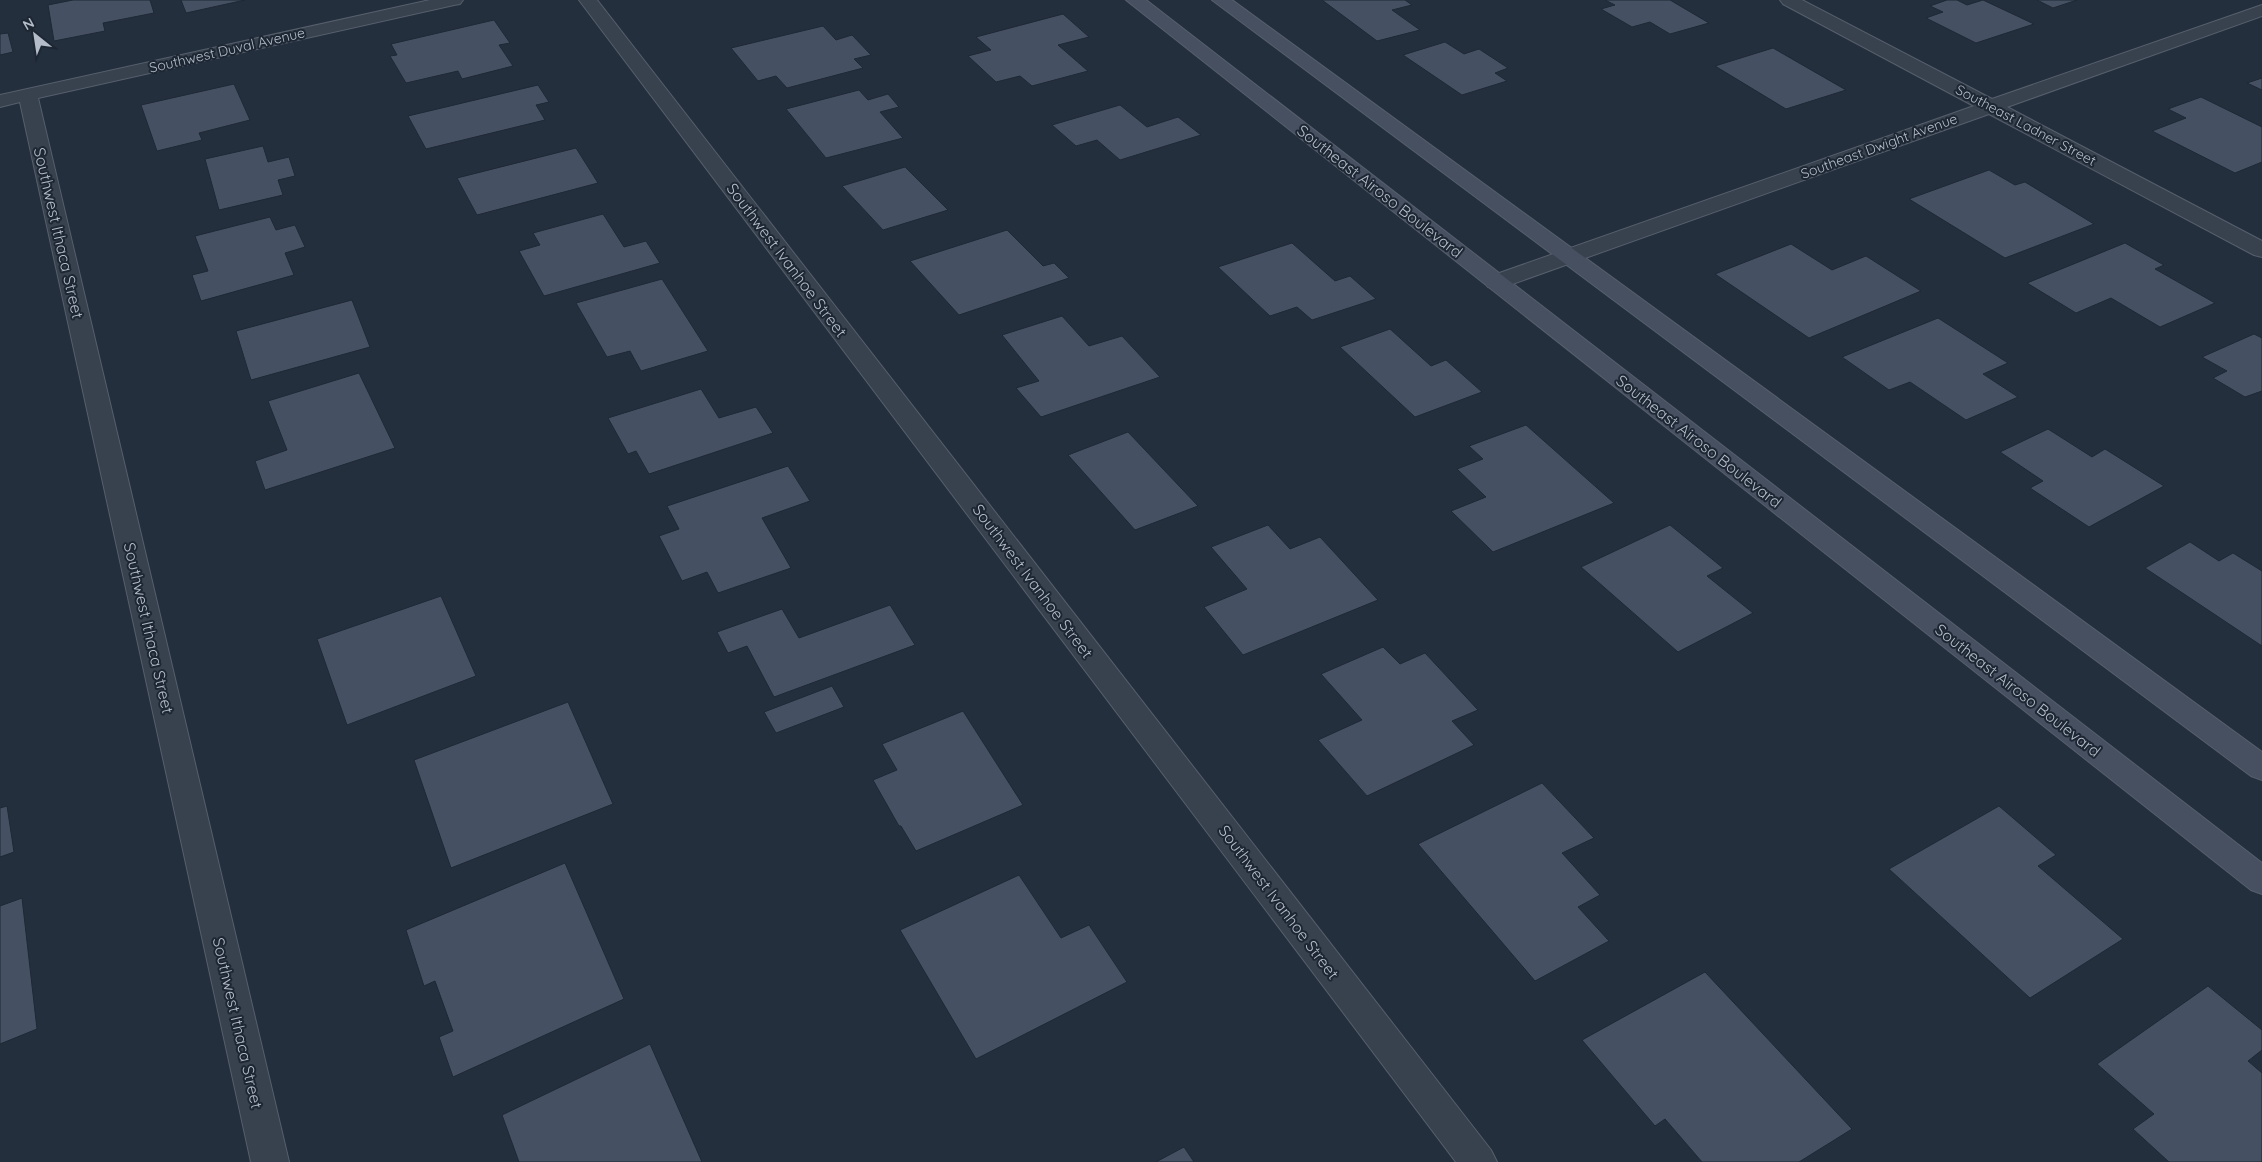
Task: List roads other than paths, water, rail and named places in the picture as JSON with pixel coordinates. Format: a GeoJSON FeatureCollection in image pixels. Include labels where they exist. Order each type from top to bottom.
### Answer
{"type":"FeatureCollection","features":[{"type":"Feature","properties":{"kind":"main road","name":"Southeast Airoso Boulevard"},"geometry":{"type":"LineString","coordinates":[[1135,0],[2262,881]]}},
{"type":"Feature","properties":{"kind":"main road"},"geometry":{"type":"LineString","coordinates":[[1221,0],[2262,768]]}},
{"type":"Feature","properties":{"kind":"street","name":"Southwest Duval Avenue"},"geometry":{"type":"LineString","coordinates":[[0,101],[454,0]]}},
{"type":"Feature","properties":{"kind":"street","name":"Southwest Ivanhoe Street"},"geometry":{"type":"LineString","coordinates":[[588,0],[1478,1162]]}},
{"type":"Feature","properties":{"kind":"street","name":"Southeast Ladner Street"},"geometry":{"type":"LineString","coordinates":[[1789,0],[2262,250]]}},
{"type":"Feature","properties":{"kind":"street","name":"Southeast Dwight Avenue"},"geometry":{"type":"LineString","coordinates":[[1496,282],[2262,10]]}},
{"type":"Feature","properties":{"kind":"street","name":"Southwest Ithaca Street"},"geometry":{"type":"LineString","coordinates":[[28,95],[270,1162]]}}]}
